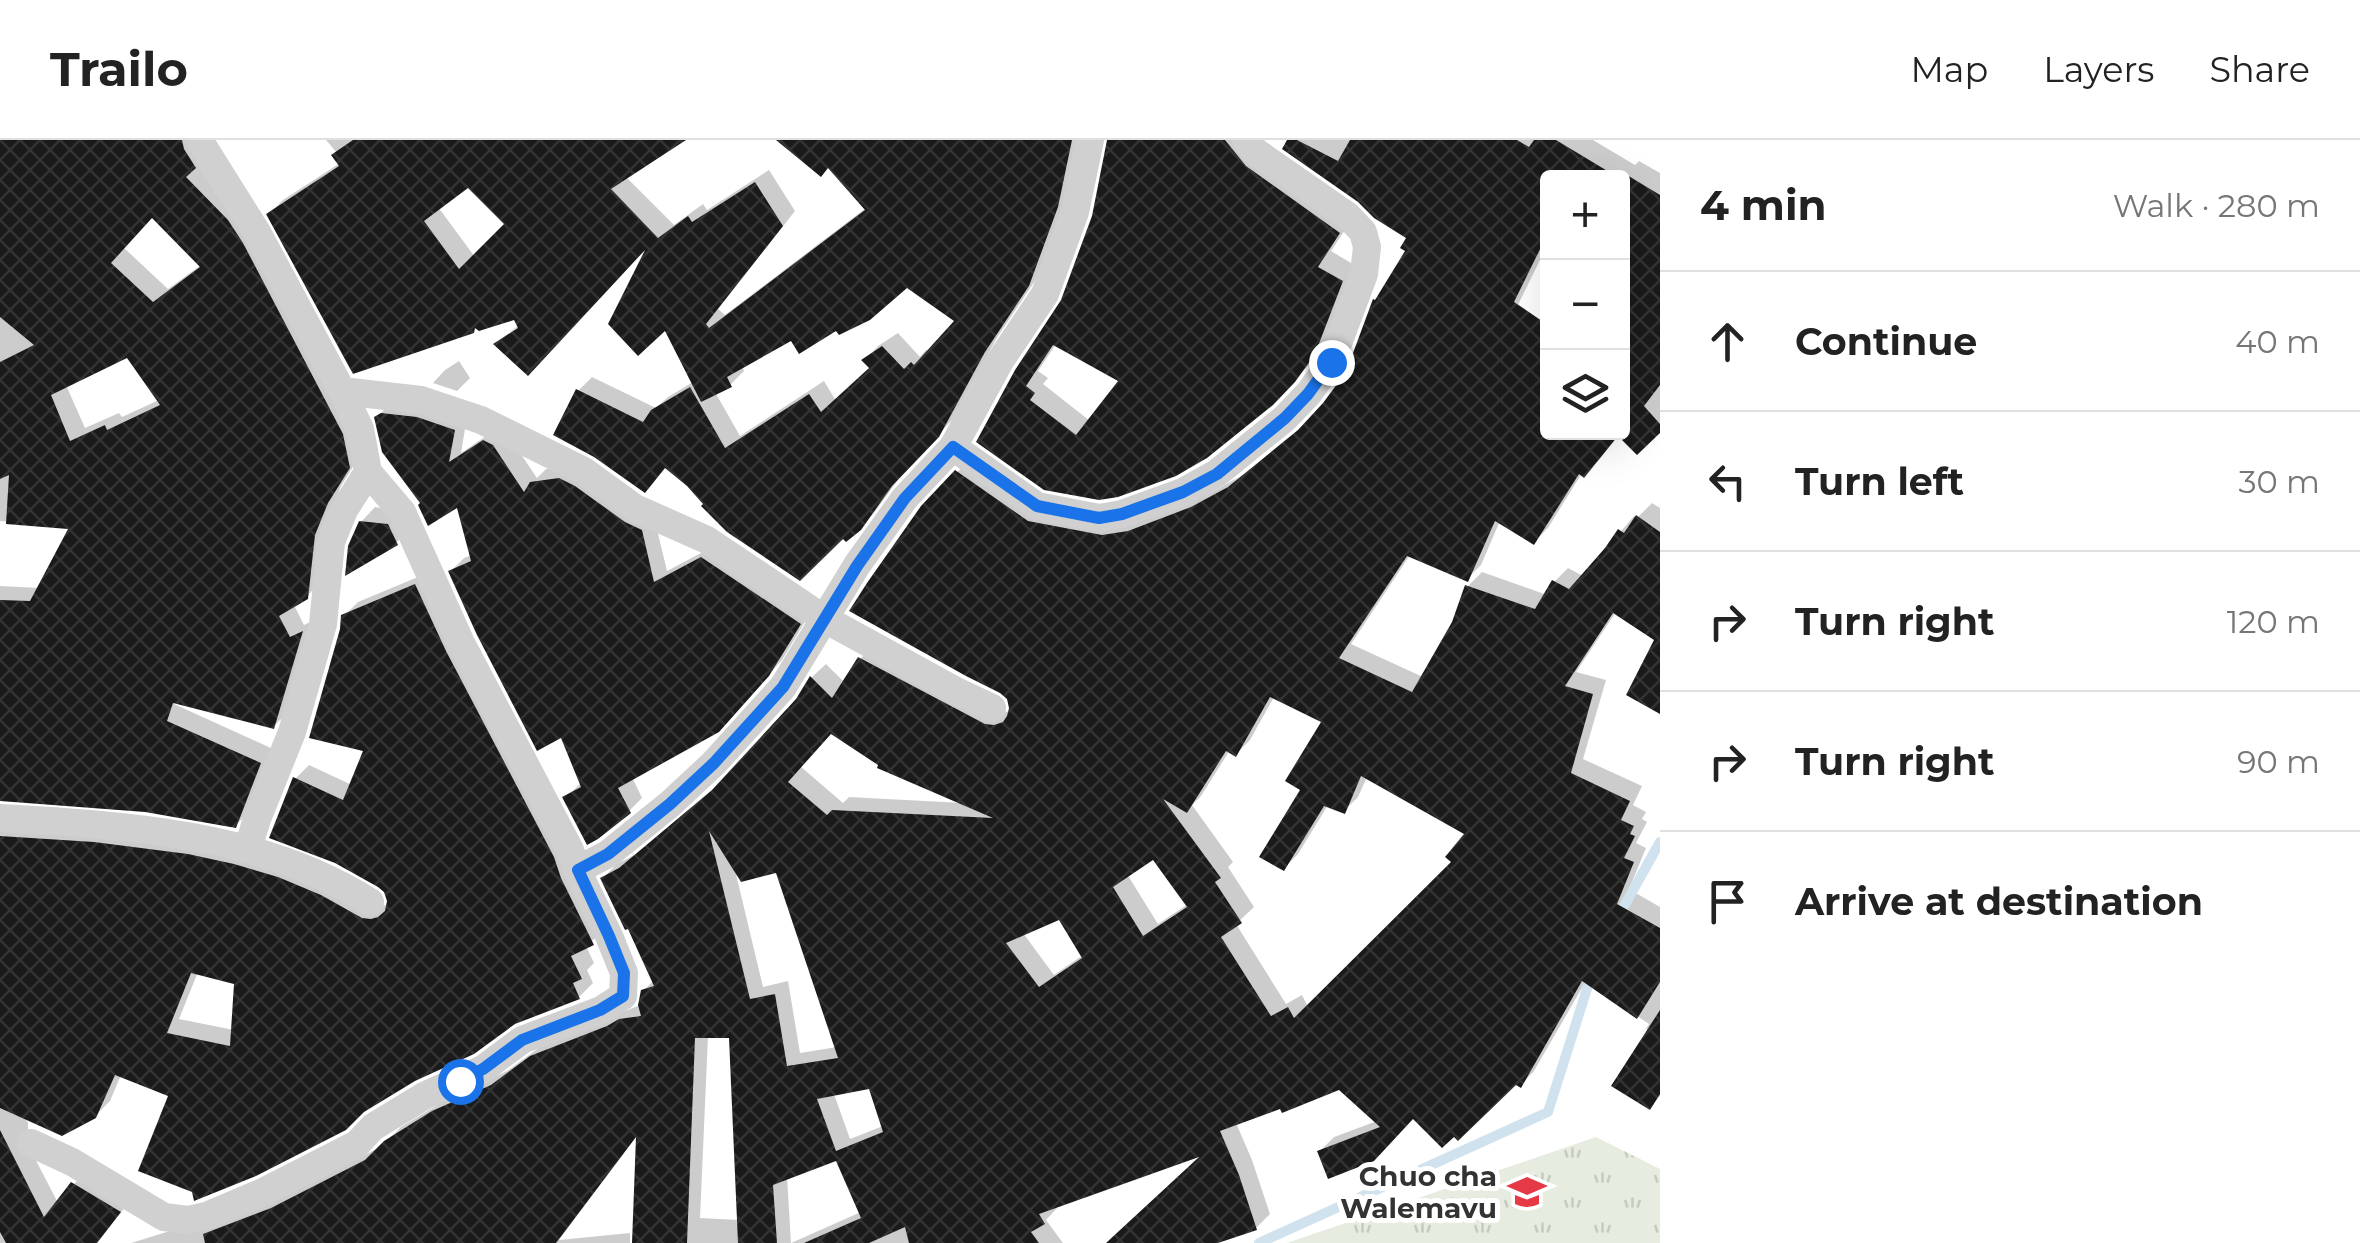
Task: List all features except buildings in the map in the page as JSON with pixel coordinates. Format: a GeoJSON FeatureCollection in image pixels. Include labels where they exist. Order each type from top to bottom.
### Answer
{"type":"FeatureCollection","features":[{"type":"Feature","properties":{"kind":"street"},"geometry":{"type":"LineString","coordinates":[[32,1143],[164,1217],[188,1220],[209,1216],[329,1160],[357,1144],[373,1127],[424,1096],[483,1069],[522,1040],[600,1010],[623,996],[624,973],[570,850],[461,643],[402,512],[368,472],[360,429],[342,390],[258,234],[199,140]]}},
{"type":"Feature","properties":{"kind":"street"},"geometry":{"type":"LineString","coordinates":[[578,870],[638,832],[714,763],[783,687],[823,618],[905,498],[953,447],[1000,361],[1045,294],[1075,212],[1090,140]]}},
{"type":"Feature","properties":{"kind":"street"},"geometry":{"type":"LineString","coordinates":[[953,447],[1037,506],[1099,518],[1183,492],[1217,474],[1308,394],[1331,362],[1364,274],[1363,232],[1348,216],[1256,152],[1246,140]]}},
{"type":"Feature","properties":{"kind":"street"},"geometry":{"type":"LineString","coordinates":[[342,390],[420,400],[481,420],[584,471],[635,508],[707,540],[823,618],[992,708]]}},
{"type":"Feature","properties":{"kind":"street"},"geometry":{"type":"LineString","coordinates":[[248,848],[292,732],[323,624],[331,542],[344,510],[368,472]]}},
{"type":"Feature","properties":{"kind":"street"},"geometry":{"type":"LineString","coordinates":[[0,818],[155,831],[248,848],[326,878],[370,902]]}},
{"type":"Feature","properties":{"kind":"green space","name":"Chuo cha Walemavu"},"geometry":{"type":"Polygon","coordinates":[[[1596,1137],[1660,1169],[1660,1243],[1287,1243],[1596,1137]]]}},
{"type":"Feature","properties":{"kind":"waterway"},"geometry":{"type":"LineString","coordinates":[[1618,917],[1660,842]]}},
{"type":"Feature","properties":{"kind":"waterway"},"geometry":{"type":"LineString","coordinates":[[1259,1243],[1548,1112],[1592,973]]}},
{"type":"Feature","properties":{"kind":"place","name":"Chuo cha Walemavu"},"geometry":{"type":"Point","coordinates":[1527,1192]}},
{"type":"Feature","properties":{"kind":"route"},"geometry":{"type":"LineString","coordinates":[[460,1081],[522,1040],[600,1010],[623,996],[624,973],[578,870],[608,854],[670,804],[714,763],[783,687],[823,618],[905,498],[953,447],[1037,506],[1099,518],[1122,514],[1183,492],[1217,474],[1285,418],[1331,362]]}}]}
